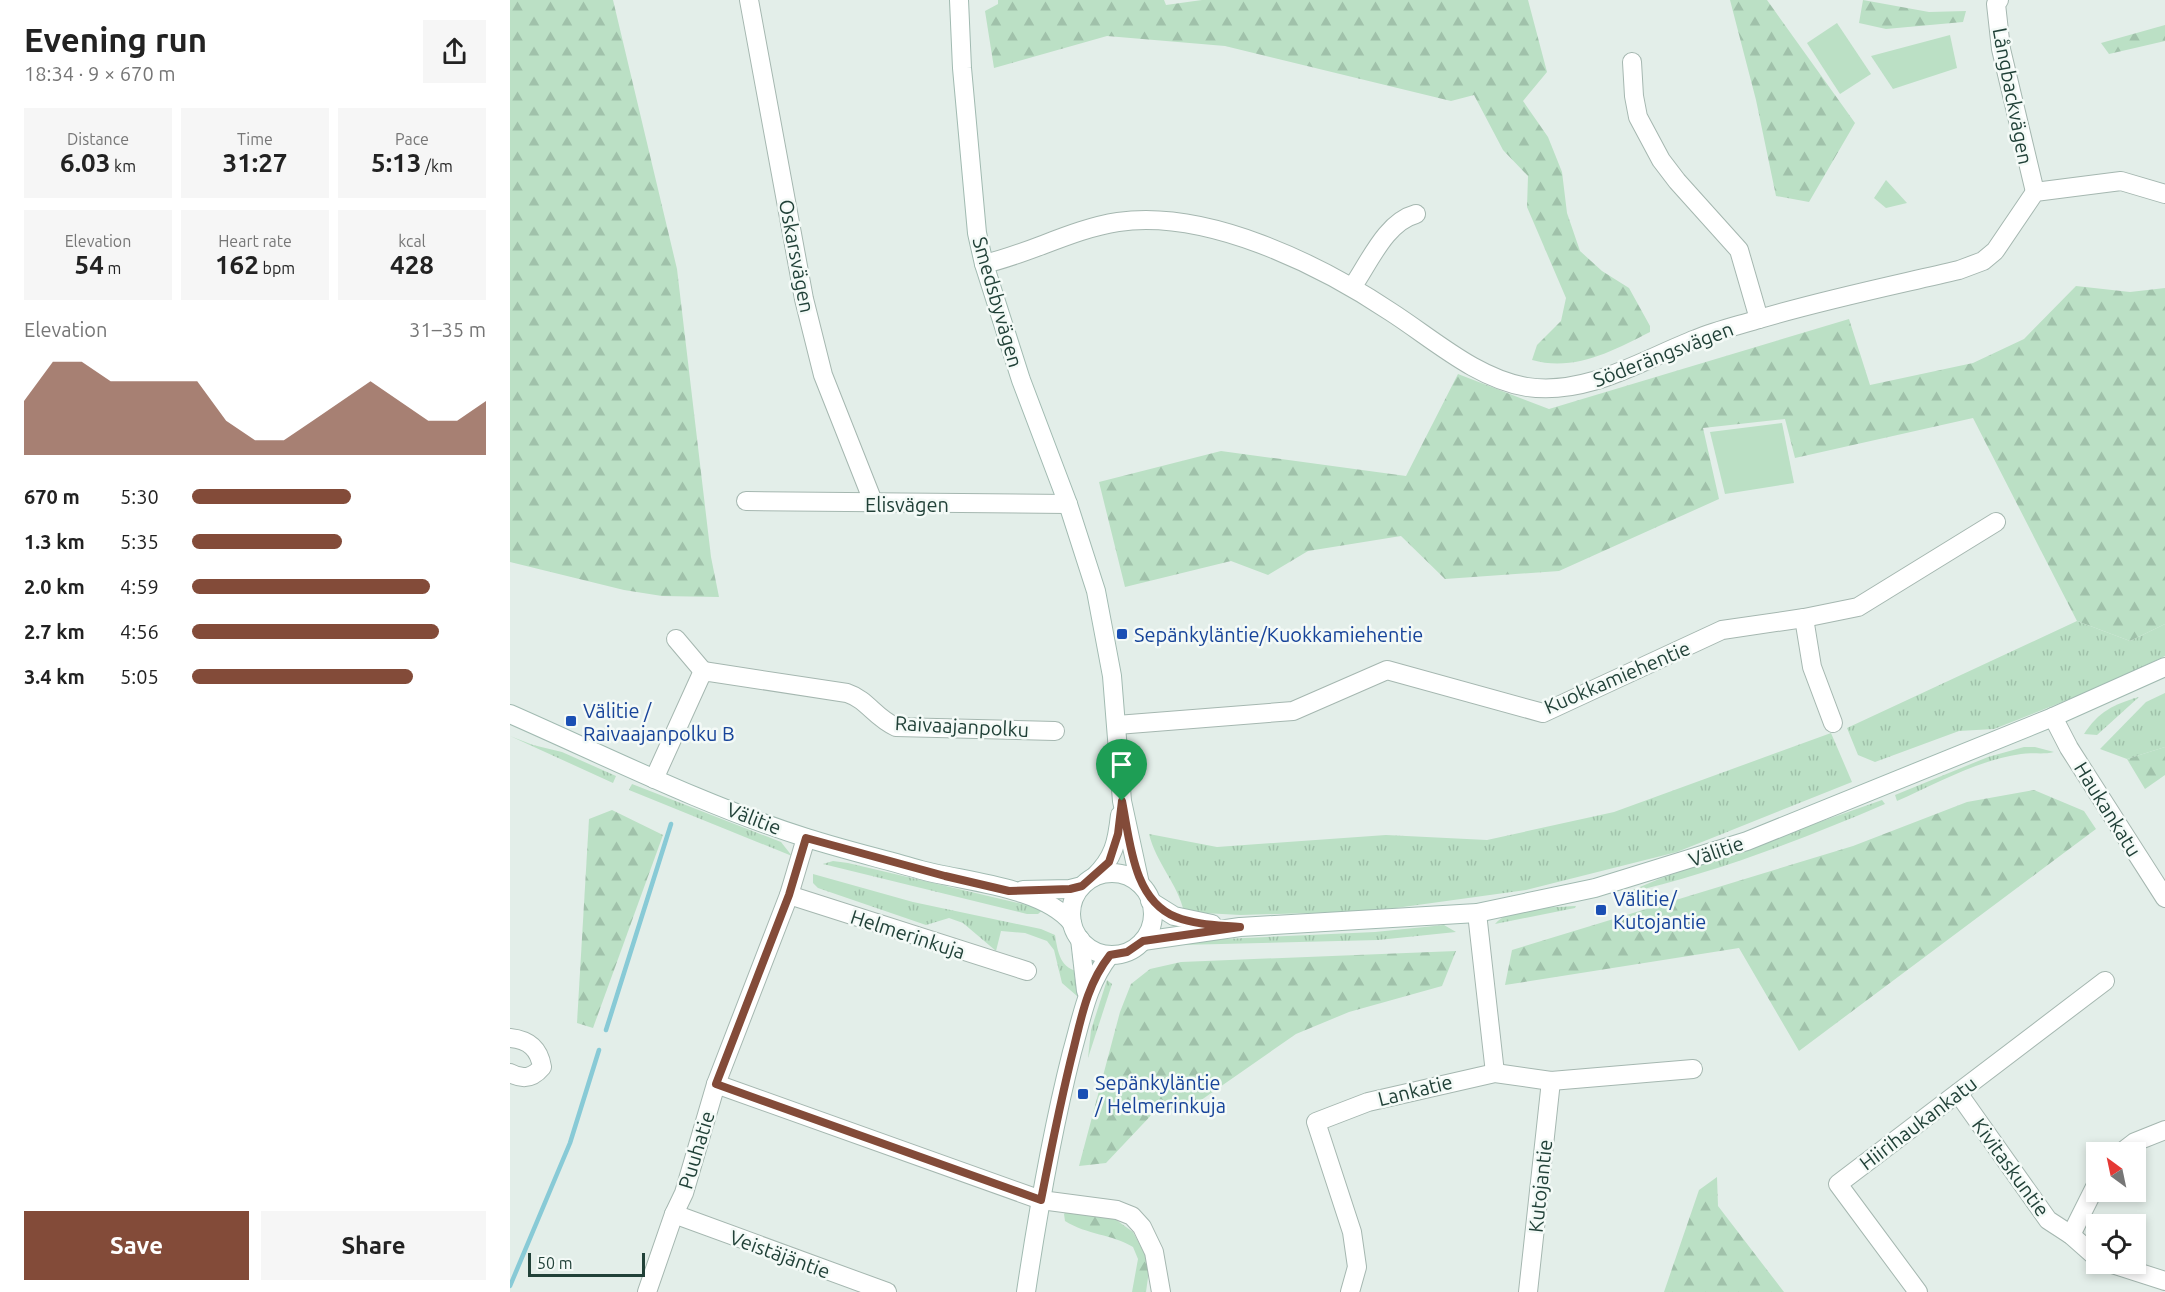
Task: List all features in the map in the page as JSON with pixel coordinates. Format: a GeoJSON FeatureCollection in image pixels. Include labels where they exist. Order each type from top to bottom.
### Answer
{"type":"FeatureCollection","features":[{"type":"Feature","properties":{"kind":"street","name":"Oskarsvägen"},"geometry":{"type":"LineString","coordinates":[[749,0],[808,315],[823,375],[874,504]]}},
{"type":"Feature","properties":{"kind":"street","name":"Smedsbyvägen"},"geometry":{"type":"LineString","coordinates":[[959,0],[962,68],[977,233],[984,264],[1021,380],[1068,504],[1096,591],[1112,676],[1122,801]]}},
{"type":"Feature","properties":{"kind":"street","name":"Långbackvägen"},"geometry":{"type":"LineString","coordinates":[[1999,0],[1996,4],[2001,49],[2035,192]]}},
{"type":"Feature","properties":{"kind":"street"},"geometry":{"type":"LineString","coordinates":[[1632,62],[1638,117],[1661,160],[1677,182],[1739,249],[1759,319]]}},
{"type":"Feature","properties":{"kind":"street"},"geometry":{"type":"LineString","coordinates":[[2035,192],[2121,181],[2165,194]]}},
{"type":"Feature","properties":{"kind":"street","name":"Söderängsvägen"},"geometry":{"type":"LineString","coordinates":[[984,264],[1118,222],[1146,221],[1195,226],[1274,248],[1353,286],[1496,379],[1528,387],[1576,386],[1599,380],[1698,338],[1759,319],[1959,270],[1983,261],[1995,251],[2035,192]]}},
{"type":"Feature","properties":{"kind":"street"},"geometry":{"type":"LineString","coordinates":[[1353,286],[1390,230],[1403,218],[1416,214]]}},
{"type":"Feature","properties":{"kind":"street","name":"Elisvägen"},"geometry":{"type":"LineString","coordinates":[[746,501],[874,504],[1068,504]]}},
{"type":"Feature","properties":{"kind":"street","name":"Kuokkamiehentie"},"geometry":{"type":"LineString","coordinates":[[1117,725],[1293,711],[1388,670],[1543,713],[1722,630],[1804,618],[1858,607],[1996,522]]}},
{"type":"Feature","properties":{"kind":"street"},"geometry":{"type":"LineString","coordinates":[[1804,618],[1812,667],[1833,723]]}},
{"type":"Feature","properties":{"kind":"street"},"geometry":{"type":"LineString","coordinates":[[654,779],[703,671],[676,639]]}},
{"type":"Feature","properties":{"kind":"street","name":"Välitie"},"geometry":{"type":"LineString","coordinates":[[1143,941],[1240,927],[1477,913],[1595,888],[1747,842],[2053,717],[2165,667]]}},
{"type":"Feature","properties":{"kind":"street","name":"Raivaajanpolku"},"geometry":{"type":"LineString","coordinates":[[703,671],[848,693],[861,698],[880,720],[896,727],[1055,731]]}},
{"type":"Feature","properties":{"kind":"street","name":"Välitie"},"geometry":{"type":"LineString","coordinates":[[510,714],[654,779],[806,838],[1009,891],[1054,906],[1076,931]]}},
{"type":"Feature","properties":{"kind":"street","name":"Haukankatu"},"geometry":{"type":"LineString","coordinates":[[2053,717],[2069,748],[2165,898]]}},
{"type":"Feature","properties":{"kind":"street"},"geometry":{"type":"LineString","coordinates":[[1086,996],[1071,911],[1075,897],[1109,862],[1118,834],[1122,801]]}},
{"type":"Feature","properties":{"kind":"street"},"geometry":{"type":"LineString","coordinates":[[1076,931],[1090,948],[1110,955],[1127,952],[1143,941],[1153,919],[1150,901],[1140,884],[1122,801]]}},
{"type":"Feature","properties":{"kind":"street","name":"Puuhatie"},"geometry":{"type":"LineString","coordinates":[[647,1292],[684,1192],[716,1084],[789,895],[806,838]]}},
{"type":"Feature","properties":{"kind":"street"},"geometry":{"type":"LineString","coordinates":[[1088,882],[1119,873],[1140,884]]}},
{"type":"Feature","properties":{"kind":"street","name":"Välitie"},"geometry":{"type":"LineString","coordinates":[[1009,891],[1070,889],[1088,882]]}},
{"type":"Feature","properties":{"kind":"street","name":"Helmerinkuja"},"geometry":{"type":"LineString","coordinates":[[789,895],[1028,971]]}},
{"type":"Feature","properties":{"kind":"street","name":"Välitie"},"geometry":{"type":"LineString","coordinates":[[1150,901],[1174,916],[1195,922],[1240,927]]}},
{"type":"Feature","properties":{"kind":"street"},"geometry":{"type":"LineString","coordinates":[[1477,913],[1495,1073]]}},
{"type":"Feature","properties":{"kind":"street"},"geometry":{"type":"LineString","coordinates":[[1026,1292],[1060,1099],[1086,996],[1098,970],[1110,955]]}},
{"type":"Feature","properties":{"kind":"street","name":"Hiirihaukankatu"},"geometry":{"type":"LineString","coordinates":[[1918,1292],[1839,1184],[2105,981]]}},
{"type":"Feature","properties":{"kind":"street"},"geometry":{"type":"LineString","coordinates":[[510,1038],[522,1039],[532,1045],[541,1057],[542,1067],[535,1075],[527,1078],[510,1073]]}},
{"type":"Feature","properties":{"kind":"street","name":"Lankatie"},"geometry":{"type":"LineString","coordinates":[[1350,1292],[1356,1267],[1352,1232],[1316,1122],[1368,1102],[1495,1073],[1551,1081],[1694,1069]]}},
{"type":"Feature","properties":{"kind":"street","name":"Kutojantie"},"geometry":{"type":"LineString","coordinates":[[1528,1292],[1551,1081]]}},
{"type":"Feature","properties":{"kind":"street"},"geometry":{"type":"LineString","coordinates":[[716,1084],[1041,1200],[1117,1210],[1132,1216],[1142,1227],[1154,1252],[1161,1292]]}},
{"type":"Feature","properties":{"kind":"street","name":"Kivitaskuntie"},"geometry":{"type":"LineString","coordinates":[[1958,1093],[2048,1220],[2072,1235],[2086,1248]]}},
{"type":"Feature","properties":{"kind":"street"},"geometry":{"type":"LineString","coordinates":[[2135,1142],[2165,1130]]}},
{"type":"Feature","properties":{"kind":"street"},"geometry":{"type":"LineString","coordinates":[[2072,1235],[2088,1202]]}},
{"type":"Feature","properties":{"kind":"street","name":"Veistäjäntie"},"geometry":{"type":"LineString","coordinates":[[674,1214],[887,1292]]}},
{"type":"Feature","properties":{"kind":"street"},"geometry":{"type":"LineString","coordinates":[[2143,1274],[2165,1281]]}},
{"type":"Feature","properties":{"kind":"green space"},"geometry":{"type":"Polygon","coordinates":[[[510,0],[613,0],[677,269],[711,557],[719,597],[662,596],[624,590],[510,562],[510,0]]]}},
{"type":"Feature","properties":{"kind":"green space"},"geometry":{"type":"Polygon","coordinates":[[[998,0],[1164,0],[1166,5],[1202,0],[1528,0],[1547,72],[1523,101],[1548,137],[1562,172],[1567,213],[1580,251],[1602,271],[1629,288],[1650,326],[1650,332],[1593,358],[1563,363],[1532,360],[1537,345],[1561,321],[1566,298],[1527,207],[1528,176],[1503,150],[1474,95],[1451,101],[1225,46],[1107,36],[994,68],[985,11],[998,4],[998,0]]]}},
{"type":"Feature","properties":{"kind":"green space"},"geometry":{"type":"Polygon","coordinates":[[[1730,0],[1767,0],[1855,123],[1809,202],[1776,196],[1756,100],[1730,0]]]}},
{"type":"Feature","properties":{"kind":"green space"},"geometry":{"type":"Polygon","coordinates":[[[1863,0],[1929,12],[1966,11],[1963,22],[1886,29],[1859,23],[1863,0]]]}},
{"type":"Feature","properties":{"kind":"green space"},"geometry":{"type":"Polygon","coordinates":[[[1837,23],[1871,74],[1840,94],[1807,43],[1837,23]]]}},
{"type":"Feature","properties":{"kind":"green space"},"geometry":{"type":"Polygon","coordinates":[[[2165,25],[2165,41],[2109,54],[2101,43],[2165,25]]]}},
{"type":"Feature","properties":{"kind":"green space"},"geometry":{"type":"Polygon","coordinates":[[[1950,35],[1957,68],[1893,89],[1871,56],[1950,35]]]}},
{"type":"Feature","properties":{"kind":"green space"},"geometry":{"type":"Polygon","coordinates":[[[1886,180],[1907,203],[1886,208],[1874,198],[1886,180]]]}},
{"type":"Feature","properties":{"kind":"green space"},"geometry":{"type":"Polygon","coordinates":[[[2076,286],[2130,292],[2165,288],[2165,624],[2130,641],[2077,621],[1973,418],[1795,458],[1785,419],[1703,428],[1719,499],[1559,571],[1445,579],[1401,536],[1308,551],[1268,575],[1231,561],[1125,587],[1099,482],[1221,451],[1406,476],[1458,374],[1549,409],[1849,319],[1870,385],[1973,363],[2024,339],[2076,286]]]}},
{"type":"Feature","properties":{"kind":"green space"},"geometry":{"type":"Polygon","coordinates":[[[1782,423],[1794,483],[1725,494],[1710,432],[1782,423]]]}},
{"type":"Feature","properties":{"kind":"green space"},"geometry":{"type":"Polygon","coordinates":[[[2077,621],[2130,641],[2165,624],[2165,656],[2100,687],[1994,729],[1959,731],[1875,762],[1858,755],[1847,728],[2077,621]]]}},
{"type":"Feature","properties":{"kind":"green space"},"geometry":{"type":"Polygon","coordinates":[[[2165,693],[2165,747],[2127,759],[2100,749],[2146,702],[2165,693]]]}},
{"type":"Feature","properties":{"kind":"green space"},"geometry":{"type":"Polygon","coordinates":[[[2139,697],[2097,735],[2084,734],[2101,714],[2139,697]]]}},
{"type":"Feature","properties":{"kind":"green space"},"geometry":{"type":"Polygon","coordinates":[[[1831,733],[1852,782],[1677,852],[1526,890],[1374,911],[1241,915],[1184,912],[1177,892],[1152,845],[1149,834],[1217,847],[1386,835],[1487,840],[1614,812],[1831,733]]]}},
{"type":"Feature","properties":{"kind":"green space"},"geometry":{"type":"Polygon","coordinates":[[[510,736],[533,745],[562,752],[616,776],[613,783],[510,736]]]}},
{"type":"Feature","properties":{"kind":"green space"},"geometry":{"type":"Polygon","coordinates":[[[2024,747],[2035,747],[2054,752],[2021,754],[1989,761],[1897,801],[1895,795],[1988,757],[2024,747]]]}},
{"type":"Feature","properties":{"kind":"green space"},"geometry":{"type":"Polygon","coordinates":[[[2165,747],[2165,775],[2145,789],[2127,759],[2165,747]]]}},
{"type":"Feature","properties":{"kind":"green space"},"geometry":{"type":"Polygon","coordinates":[[[632,784],[781,842],[792,856],[629,790],[632,784]]]}},
{"type":"Feature","properties":{"kind":"green space"},"geometry":{"type":"Polygon","coordinates":[[[2034,790],[2084,811],[2096,829],[1799,1051],[1739,948],[1505,985],[1512,950],[1853,846],[1967,802],[2034,790]]]}},
{"type":"Feature","properties":{"kind":"green space"},"geometry":{"type":"Polygon","coordinates":[[[1882,800],[1885,804],[1756,855],[1690,877],[1623,894],[1659,879],[1882,800]]]}},
{"type":"Feature","properties":{"kind":"green space"},"geometry":{"type":"Polygon","coordinates":[[[612,810],[663,835],[593,1028],[577,1023],[589,819],[612,810]]]}},
{"type":"Feature","properties":{"kind":"green space"},"geometry":{"type":"Polygon","coordinates":[[[833,861],[1044,909],[1038,914],[1027,914],[823,864],[833,861]]]}},
{"type":"Feature","properties":{"kind":"green space"},"geometry":{"type":"Polygon","coordinates":[[[813,874],[913,902],[1041,929],[1055,935],[1059,954],[1064,964],[1081,972],[1077,996],[1062,983],[1054,950],[1047,941],[1025,933],[1001,931],[996,951],[963,923],[949,918],[926,925],[818,888],[813,883],[813,874]]]}},
{"type":"Feature","properties":{"kind":"green space"},"geometry":{"type":"Polygon","coordinates":[[[1576,906],[1495,924],[1511,913],[1522,910],[1576,906]]]}},
{"type":"Feature","properties":{"kind":"green space"},"geometry":{"type":"Polygon","coordinates":[[[1444,925],[1456,932],[1378,940],[1181,945],[1181,941],[1375,932],[1444,925]]]}},
{"type":"Feature","properties":{"kind":"green space"},"geometry":{"type":"Polygon","coordinates":[[[1456,951],[1442,986],[1349,1012],[1296,1034],[1184,1112],[1158,1108],[1106,1163],[1079,1166],[1120,1012],[1131,984],[1150,969],[1181,962],[1456,951]]]}},
{"type":"Feature","properties":{"kind":"green space"},"geometry":{"type":"Polygon","coordinates":[[[1107,980],[1112,984],[1088,1058],[1091,1030],[1107,980]]]}},
{"type":"Feature","properties":{"kind":"green space"},"geometry":{"type":"Polygon","coordinates":[[[1717,1177],[1718,1206],[1784,1292],[1664,1292],[1699,1190],[1717,1177]]]}},
{"type":"Feature","properties":{"kind":"green space"},"geometry":{"type":"Polygon","coordinates":[[[1070,1207],[1115,1219],[1133,1232],[1150,1263],[1146,1292],[1132,1292],[1138,1259],[1133,1247],[1117,1239],[1073,1226],[1065,1221],[1064,1214],[1070,1207]]]}},
{"type":"Feature","properties":{"kind":"waterway"},"geometry":{"type":"LineString","coordinates":[[606,1030],[671,824]]}},
{"type":"Feature","properties":{"kind":"waterway"},"geometry":{"type":"LineString","coordinates":[[510,1286],[570,1143],[599,1050]]}},
{"type":"Feature","properties":{"kind":"place","name":"Sepänkyläntie/Kuokkamiehentie"},"geometry":{"type":"Point","coordinates":[1122,634]}},
{"type":"Feature","properties":{"kind":"place","name":"Välitie / Raivaajanpolku B"},"geometry":{"type":"Point","coordinates":[571,721]}},
{"type":"Feature","properties":{"kind":"place","name":"Välitie/ Kutojantie"},"geometry":{"type":"Point","coordinates":[1601,910]}},
{"type":"Feature","properties":{"kind":"place","name":"Sepänkyläntie / Helmerinkuja"},"geometry":{"type":"Point","coordinates":[1083,1094]}},
{"type":"Feature","properties":{"kind":"route"},"geometry":{"type":"LineString","coordinates":[[1122,801],[1140,884],[1150,901],[1174,916],[1195,922],[1240,927],[1143,941],[1127,952],[1110,955],[1098,970],[1086,996],[1060,1099],[1041,1200],[716,1084],[789,895],[806,838],[1009,891],[1070,889],[1082,886],[1109,862],[1118,834],[1122,801]]}}]}
